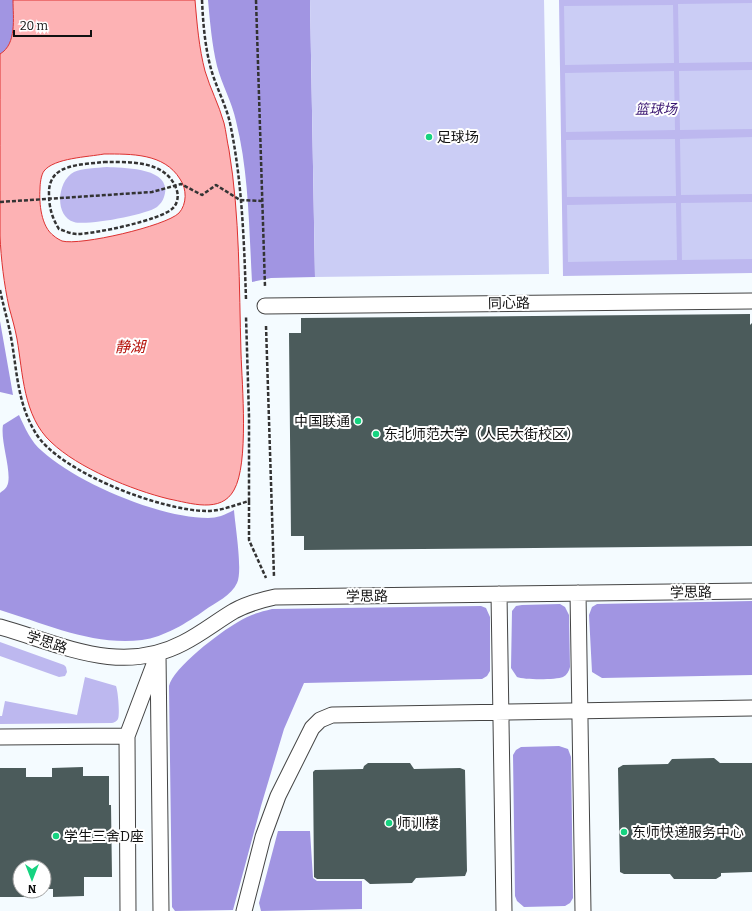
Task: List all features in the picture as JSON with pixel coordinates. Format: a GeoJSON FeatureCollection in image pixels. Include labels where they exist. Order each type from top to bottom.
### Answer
{"type":"FeatureCollection","features":[{"type":"Feature","properties":{"kind":"lane","name":"同心路"},"geometry":{"type":"LineString","coordinates":[[265,306],[752,301]]}},
{"type":"Feature","properties":{"kind":"lane","name":"学思路"},"geometry":{"type":"LineString","coordinates":[[0,627],[69,650],[105,657],[130,657],[158,654],[182,644],[234,611],[256,602],[275,597],[752,591]]}},
{"type":"Feature","properties":{"kind":"lane"},"geometry":{"type":"LineString","coordinates":[[578,593],[583,911]]}},
{"type":"Feature","properties":{"kind":"lane"},"geometry":{"type":"LineString","coordinates":[[499,594],[504,911]]}},
{"type":"Feature","properties":{"kind":"lane"},"geometry":{"type":"LineString","coordinates":[[128,911],[127,736],[158,654]]}},
{"type":"Feature","properties":{"kind":"lane"},"geometry":{"type":"LineString","coordinates":[[158,654],[161,911]]}},
{"type":"Feature","properties":{"kind":"lane"},"geometry":{"type":"LineString","coordinates":[[244,911],[263,838],[278,796],[312,728],[320,720],[332,715],[752,708]]}},
{"type":"Feature","properties":{"kind":"lane"},"geometry":{"type":"LineString","coordinates":[[0,737],[127,736]]}},
{"type":"Feature","properties":{"kind":"path"},"geometry":{"type":"LineString","coordinates":[[202,0],[205,41],[211,68],[230,121],[236,152],[246,306]]}},
{"type":"Feature","properties":{"kind":"path"},"geometry":{"type":"LineString","coordinates":[[104,162],[143,162],[161,170],[170,178],[178,192],[177,202],[169,211],[156,217],[76,234],[59,229],[52,216],[49,198],[48,185],[55,173],[66,168],[104,162]]}},
{"type":"Feature","properties":{"kind":"path"},"geometry":{"type":"LineString","coordinates":[[0,202],[152,192],[181,184],[202,195],[216,185],[240,200],[262,201]]}},
{"type":"Feature","properties":{"kind":"path"},"geometry":{"type":"LineString","coordinates":[[0,290],[10,331],[19,394],[25,413],[35,432],[46,446],[71,465],[109,485],[164,504],[208,511],[220,510],[249,501]]}},
{"type":"Feature","properties":{"kind":"path"},"geometry":{"type":"LineString","coordinates":[[246,314],[249,416],[249,540],[275,597]]}},
{"type":"Feature","properties":{"kind":"green space","name":"足球场"},"geometry":{"type":"Polygon","coordinates":[[[310,0],[544,0],[549,274],[315,277],[310,0]]]}},
{"type":"Feature","properties":{"kind":"green space","name":"篮球场"},"geometry":{"type":"Polygon","coordinates":[[[559,0],[752,0],[752,273],[563,276],[559,0]]]}},
{"type":"Feature","properties":{"kind":"green space"},"geometry":{"type":"Polygon","coordinates":[[[752,3],[752,62],[679,63],[678,4],[752,3]]]}},
{"type":"Feature","properties":{"kind":"green space"},"geometry":{"type":"Polygon","coordinates":[[[673,5],[674,63],[565,65],[564,6],[673,5]]]}},
{"type":"Feature","properties":{"kind":"green space"},"geometry":{"type":"Polygon","coordinates":[[[752,70],[752,129],[680,130],[679,71],[752,70]]]}},
{"type":"Feature","properties":{"kind":"green space"},"geometry":{"type":"Polygon","coordinates":[[[674,71],[675,130],[566,132],[565,73],[674,71]]]}},
{"type":"Feature","properties":{"kind":"green space"},"geometry":{"type":"Polygon","coordinates":[[[752,137],[752,194],[681,195],[680,139],[752,137]]]}},
{"type":"Feature","properties":{"kind":"green space"},"geometry":{"type":"Polygon","coordinates":[[[675,139],[676,196],[567,197],[566,140],[675,139]]]}},
{"type":"Feature","properties":{"kind":"green space"},"geometry":{"type":"Polygon","coordinates":[[[107,167],[135,169],[155,175],[162,180],[165,187],[162,201],[157,207],[151,210],[116,219],[81,223],[74,222],[68,218],[63,213],[60,198],[61,190],[68,176],[81,170],[107,167]]]}},
{"type":"Feature","properties":{"kind":"green space"},"geometry":{"type":"Polygon","coordinates":[[[752,202],[752,259],[682,260],[681,203],[752,202]]]}},
{"type":"Feature","properties":{"kind":"green space"},"geometry":{"type":"Polygon","coordinates":[[[676,203],[677,260],[568,262],[567,205],[676,203]]]}},
{"type":"Feature","properties":{"kind":"green space"},"geometry":{"type":"Polygon","coordinates":[[[0,642],[64,665],[67,672],[65,676],[59,677],[0,656],[0,642]]]}},
{"type":"Feature","properties":{"kind":"green space"},"geometry":{"type":"Polygon","coordinates":[[[85,677],[116,686],[119,712],[118,719],[116,721],[112,723],[0,724],[0,716],[2,716],[5,701],[77,715],[85,677]]]}},
{"type":"Feature","properties":{"kind":"shaded area"},"geometry":{"type":"Polygon","coordinates":[[[0,0],[13,0],[13,30],[9,44],[0,54],[0,0]]]}},
{"type":"Feature","properties":{"kind":"shaded area"},"geometry":{"type":"Polygon","coordinates":[[[208,0],[310,0],[315,277],[271,278],[252,282],[248,201],[244,160],[230,100],[217,66],[212,42],[208,0]]]}},
{"type":"Feature","properties":{"kind":"shaded area"},"geometry":{"type":"Polygon","coordinates":[[[0,321],[13,395],[0,392],[0,321]]]}},
{"type":"Feature","properties":{"kind":"shaded area"},"geometry":{"type":"Polygon","coordinates":[[[19,415],[31,439],[42,451],[57,463],[97,486],[144,505],[167,512],[189,516],[208,518],[224,515],[234,510],[239,569],[239,577],[235,587],[223,598],[191,620],[167,633],[142,640],[106,640],[88,637],[0,610],[0,493],[5,489],[8,481],[8,466],[3,440],[3,425],[19,415]]]}},
{"type":"Feature","properties":{"kind":"shaded area"},"geometry":{"type":"Polygon","coordinates":[[[752,601],[752,675],[602,678],[592,672],[589,615],[592,607],[597,604],[752,601]]]}},
{"type":"Feature","properties":{"kind":"shaded area"},"geometry":{"type":"Polygon","coordinates":[[[560,604],[565,607],[569,615],[570,667],[568,673],[563,677],[554,679],[517,677],[511,668],[512,611],[516,606],[522,605],[560,604]]]}},
{"type":"Feature","properties":{"kind":"shaded area"},"geometry":{"type":"Polygon","coordinates":[[[481,606],[486,608],[490,617],[490,671],[487,676],[482,679],[304,683],[284,729],[261,806],[233,910],[175,911],[172,907],[169,686],[172,678],[188,660],[230,627],[254,614],[272,609],[481,606]]]}},
{"type":"Feature","properties":{"kind":"shaded area"},"geometry":{"type":"Polygon","coordinates":[[[559,746],[568,749],[571,757],[573,898],[570,903],[565,906],[524,907],[517,901],[515,896],[513,755],[516,750],[521,747],[559,746]]]}},
{"type":"Feature","properties":{"kind":"shaded area"},"geometry":{"type":"Polygon","coordinates":[[[278,831],[310,831],[313,878],[317,881],[362,881],[362,909],[261,911],[259,903],[278,831]]]}},
{"type":"Feature","properties":{"kind":"water","name":"静湖"},"geometry":{"type":"Polygon","coordinates":[[[13,0],[195,0],[198,36],[203,62],[207,77],[222,116],[229,150],[233,175],[237,226],[244,424],[242,462],[239,478],[234,490],[221,502],[204,505],[169,499],[139,490],[106,477],[62,452],[42,432],[35,420],[26,394],[17,339],[7,298],[0,236],[0,54],[5,50],[12,37],[13,0]],[[114,154],[81,157],[63,161],[55,163],[44,171],[41,177],[40,187],[42,214],[46,227],[62,241],[86,241],[141,229],[171,218],[182,209],[185,201],[184,187],[173,170],[165,164],[146,157],[114,154]]]}},
{"type":"Feature","properties":{"kind":"building"},"geometry":{"type":"Polygon","coordinates":[[[750,314],[750,325],[752,323],[752,546],[304,550],[304,536],[291,536],[289,333],[301,333],[301,318],[750,314]]]}},
{"type":"Feature","properties":{"kind":"building"},"geometry":{"type":"Polygon","coordinates":[[[714,758],[720,763],[752,763],[752,872],[721,873],[721,876],[716,879],[674,879],[670,874],[624,874],[620,872],[618,768],[623,765],[668,764],[672,759],[714,758]]]}},
{"type":"Feature","properties":{"kind":"building","name":"师训楼"},"geometry":{"type":"Polygon","coordinates":[[[368,763],[410,763],[414,769],[460,768],[465,770],[467,871],[465,876],[416,878],[412,883],[370,884],[364,879],[317,879],[314,877],[313,772],[315,770],[363,769],[368,763]]]}},
{"type":"Feature","properties":{"kind":"building","name":"学生三舍D座"},"geometry":{"type":"Polygon","coordinates":[[[83,767],[83,776],[109,776],[112,877],[84,877],[84,896],[53,897],[52,859],[12,859],[12,897],[0,897],[0,768],[26,768],[26,777],[52,777],[52,768],[83,767]]]}},
{"type":"Feature","properties":{"kind":"place","name":"足球场"},"geometry":{"type":"Point","coordinates":[429,137]}},
{"type":"Feature","properties":{"kind":"place","name":"中国联通"},"geometry":{"type":"Point","coordinates":[358,421]}},
{"type":"Feature","properties":{"kind":"place","name":"东北师范大学（人民大街校区）"},"geometry":{"type":"Point","coordinates":[376,434]}},
{"type":"Feature","properties":{"kind":"place","name":"师训楼"},"geometry":{"type":"Point","coordinates":[389,823]}},
{"type":"Feature","properties":{"kind":"place","name":"东师快递服务中心"},"geometry":{"type":"Point","coordinates":[624,832]}},
{"type":"Feature","properties":{"kind":"place","name":"学生三舍D座"},"geometry":{"type":"Point","coordinates":[56,836]}}]}
